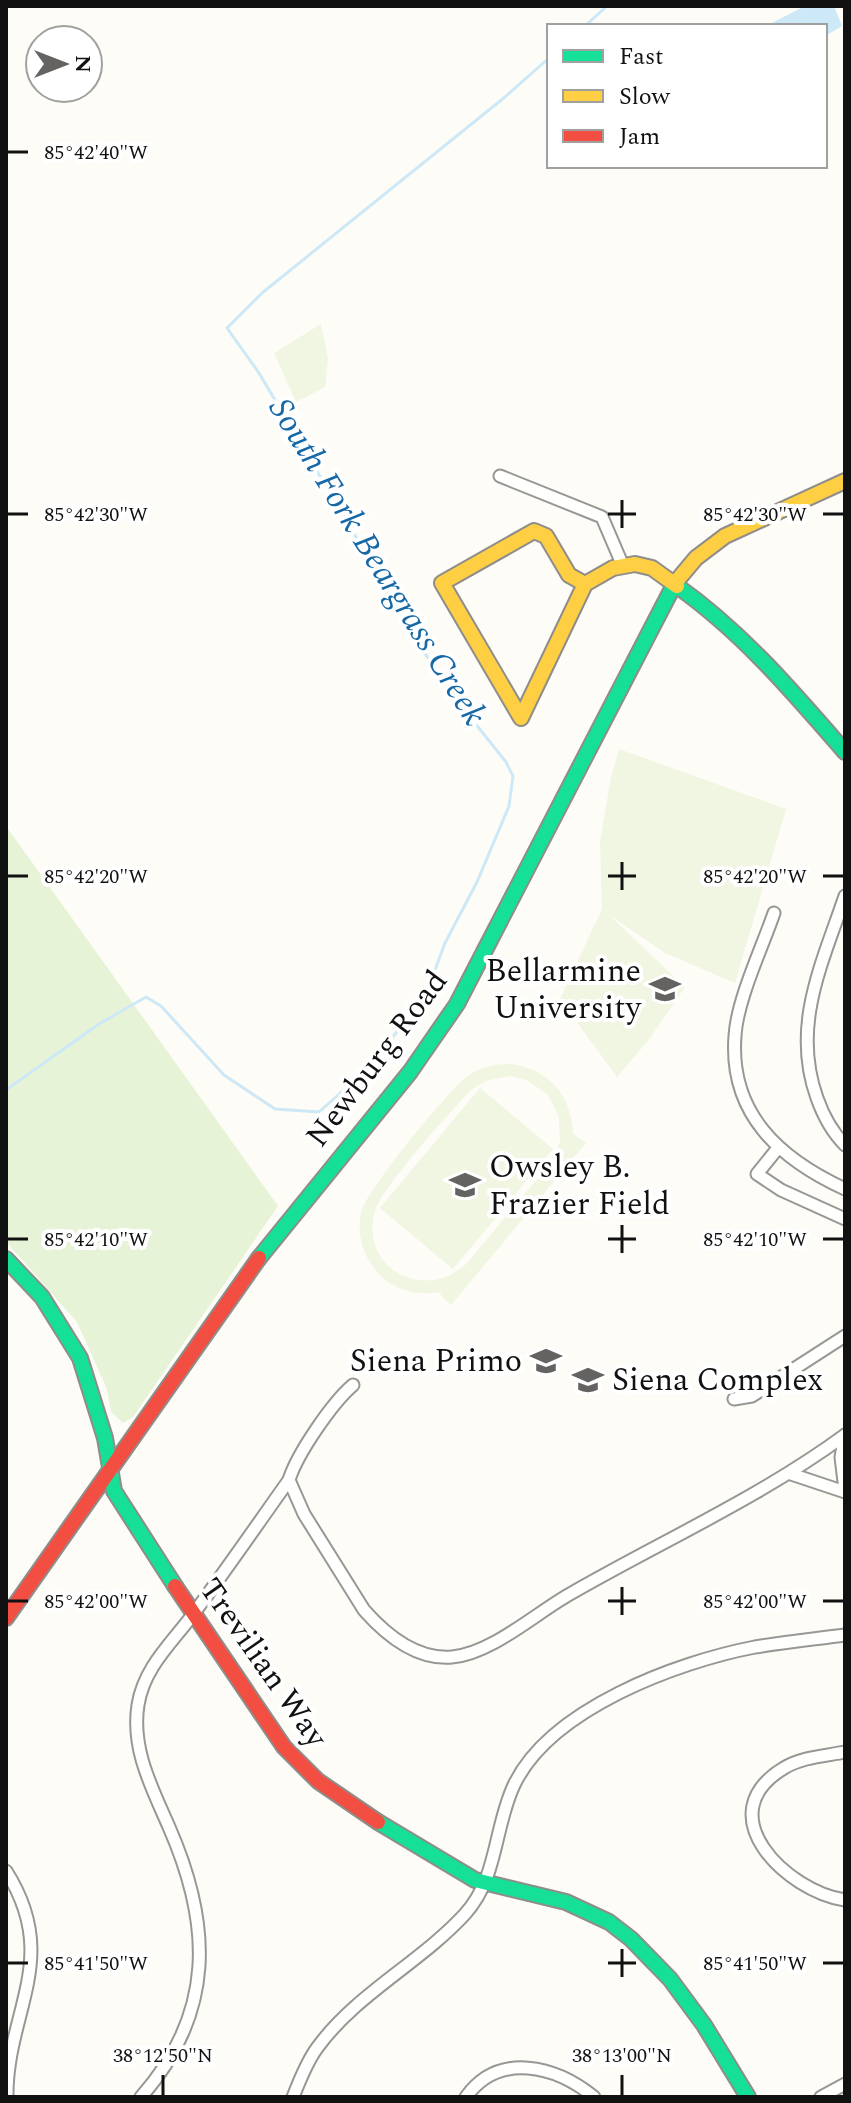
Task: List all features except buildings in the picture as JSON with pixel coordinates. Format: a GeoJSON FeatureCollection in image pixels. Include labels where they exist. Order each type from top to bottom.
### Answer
{"type":"FeatureCollection","features":[{"type":"Feature","properties":{"kind":"street"},"geometry":{"type":"LineString","coordinates":[[500,476],[602,517],[623,566]]}},
{"type":"Feature","properties":{"kind":"street","name":"Newburg Road"},"geometry":{"type":"LineString","coordinates":[[6,1618],[279,1232],[442,1029],[478,968],[675,584],[696,558],[725,536],[845,481]]}},
{"type":"Feature","properties":{"kind":"street"},"geometry":{"type":"LineString","coordinates":[[585,584],[569,575],[546,536],[534,531],[442,583],[521,718],[585,584],[623,566],[635,564],[652,568],[708,608],[778,674],[845,752]]}},
{"type":"Feature","properties":{"kind":"street"},"geometry":{"type":"LineString","coordinates":[[845,896],[813,992],[806,1038],[806,1060],[818,1103],[845,1145]]}},
{"type":"Feature","properties":{"kind":"street"},"geometry":{"type":"LineString","coordinates":[[774,913],[740,1013],[735,1043],[742,1091],[751,1112],[778,1148],[797,1164],[845,1189]]}},
{"type":"Feature","properties":{"kind":"street"},"geometry":{"type":"LineString","coordinates":[[778,1148],[757,1174],[781,1190],[845,1219]]}},
{"type":"Feature","properties":{"kind":"street","name":"Trevilian Way"},"geometry":{"type":"LineString","coordinates":[[6,1259],[42,1297],[80,1358],[105,1438],[114,1491],[284,1747],[316,1782],[350,1806],[484,1884],[585,1908],[610,1923],[667,1976],[748,2097]]}},
{"type":"Feature","properties":{"kind":"street"},"geometry":{"type":"LineString","coordinates":[[734,1399],[752,1396],[845,1336]]}},
{"type":"Feature","properties":{"kind":"street"},"geometry":{"type":"LineString","coordinates":[[141,2097],[174,2054],[188,2025],[197,1994],[200,1950],[193,1895],[142,1763],[136,1715],[141,1691],[149,1671],[289,1480],[299,1457],[353,1385]]}},
{"type":"Feature","properties":{"kind":"street"},"geometry":{"type":"LineString","coordinates":[[289,1480],[304,1514],[364,1610],[386,1633],[410,1647],[433,1656],[454,1657],[491,1643],[607,1573],[791,1474],[845,1435]]}},
{"type":"Feature","properties":{"kind":"street"},"geometry":{"type":"LineString","coordinates":[[791,1474],[845,1491],[841,1457],[845,1435]]}},
{"type":"Feature","properties":{"kind":"street"},"geometry":{"type":"LineString","coordinates":[[293,2097],[312,2056],[340,2021],[445,1934],[472,1905],[484,1884],[507,1804],[520,1775],[538,1752],[576,1720],[632,1688],[704,1660],[752,1648],[845,1635]]}},
{"type":"Feature","properties":{"kind":"street"},"geometry":{"type":"LineString","coordinates":[[845,1752],[796,1762],[776,1774],[757,1796],[752,1821],[759,1840],[785,1871],[811,1889],[845,1900]]}},
{"type":"Feature","properties":{"kind":"street"},"geometry":{"type":"LineString","coordinates":[[6,1871],[23,1903],[31,1944],[30,1975],[8,2069],[7,2097]]}},
{"type":"Feature","properties":{"kind":"street"},"geometry":{"type":"LineString","coordinates":[[466,2097],[488,2076],[522,2067],[559,2076],[594,2097]]}},
{"type":"Feature","properties":{"kind":"street"},"geometry":{"type":"LineString","coordinates":[[821,2097],[845,2084]]}},
{"type":"Feature","properties":{"kind":"green space"},"geometry":{"type":"Polygon","coordinates":[[[321,324],[328,359],[325,387],[296,402],[274,353],[321,324]]]}},
{"type":"Feature","properties":{"kind":"green space"},"geometry":{"type":"Polygon","coordinates":[[[619,749],[786,809],[735,983],[665,953],[608,914],[685,987],[650,1038],[617,1077],[560,999],[602,909],[600,842],[619,749]]]}},
{"type":"Feature","properties":{"kind":"green space"},"geometry":{"type":"Polygon","coordinates":[[[6,826],[278,1206],[133,1417],[123,1423],[111,1412],[107,1389],[77,1322],[6,1242],[6,826]]]}},
{"type":"Feature","properties":{"kind":"green space"},"geometry":{"type":"Polygon","coordinates":[[[511,1064],[537,1072],[556,1087],[568,1108],[573,1134],[586,1143],[451,1305],[440,1295],[442,1292],[416,1293],[393,1285],[374,1269],[363,1246],[360,1221],[366,1201],[410,1140],[460,1083],[480,1069],[511,1064]],[[510,1076],[485,1081],[471,1090],[418,1149],[380,1200],[372,1232],[386,1264],[400,1274],[416,1280],[434,1280],[452,1274],[468,1262],[548,1166],[560,1143],[559,1117],[548,1095],[527,1080],[510,1076]]]}},
{"type":"Feature","properties":{"kind":"green space"},"geometry":{"type":"Polygon","coordinates":[[[480,1088],[553,1149],[453,1269],[380,1208],[480,1088]]]}},
{"type":"Feature","properties":{"kind":"water"},"geometry":{"type":"Polygon","coordinates":[[[805,6],[834,6],[842,26],[827,35],[827,24],[770,24],[805,6]]]}},
{"type":"Feature","properties":{"kind":"waterway","name":"South Fork Beargrass Creek"},"geometry":{"type":"LineString","coordinates":[[587,24],[607,6]]}},
{"type":"Feature","properties":{"kind":"waterway","name":"South Fork Beargrass Creek"},"geometry":{"type":"LineString","coordinates":[[6,1090],[99,1024],[146,997],[161,1006],[224,1075],[275,1109],[319,1112],[374,1063],[428,989],[445,943],[477,882],[509,806],[513,776],[506,762],[424,652],[259,373],[227,328],[262,293],[547,60]]}},
{"type":"Feature","properties":{"kind":"traffic: fast"},"geometry":{"type":"LineString","coordinates":[[259,1258],[410,1072],[457,1004],[675,583]]}},
{"type":"Feature","properties":{"kind":"traffic: fast"},"geometry":{"type":"LineString","coordinates":[[677,586],[745,643],[845,752]]}},
{"type":"Feature","properties":{"kind":"traffic: fast"},"geometry":{"type":"LineString","coordinates":[[6,1259],[42,1297],[80,1358],[105,1438],[114,1491],[175,1586]]}},
{"type":"Feature","properties":{"kind":"traffic: fast"},"geometry":{"type":"LineString","coordinates":[[378,1822],[475,1880],[566,1902],[609,1922],[631,1939],[670,1979],[704,2025],[748,2097]]}},
{"type":"Feature","properties":{"kind":"traffic: slow"},"geometry":{"type":"LineString","coordinates":[[675,583],[696,558],[725,536],[845,481]]}},
{"type":"Feature","properties":{"kind":"traffic: slow"},"geometry":{"type":"LineString","coordinates":[[585,584],[569,575],[546,536],[534,531],[442,583],[521,718],[585,584],[613,568],[635,564],[652,568],[677,586]]}},
{"type":"Feature","properties":{"kind":"traffic: jam"},"geometry":{"type":"LineString","coordinates":[[6,1618],[259,1258]]}},
{"type":"Feature","properties":{"kind":"traffic: jam"},"geometry":{"type":"LineString","coordinates":[[175,1586],[284,1747],[318,1781],[378,1822]]}},
{"type":"Feature","properties":{"kind":"place","name":"Bellarmine University"},"geometry":{"type":"Point","coordinates":[665,989]}},
{"type":"Feature","properties":{"kind":"place","name":"Owsley B. Frazier Field"},"geometry":{"type":"Point","coordinates":[465,1185]}},
{"type":"Feature","properties":{"kind":"place","name":"Siena Primo"},"geometry":{"type":"Point","coordinates":[546,1361]}},
{"type":"Feature","properties":{"kind":"place","name":"Siena Complex"},"geometry":{"type":"Point","coordinates":[588,1380]}}]}
